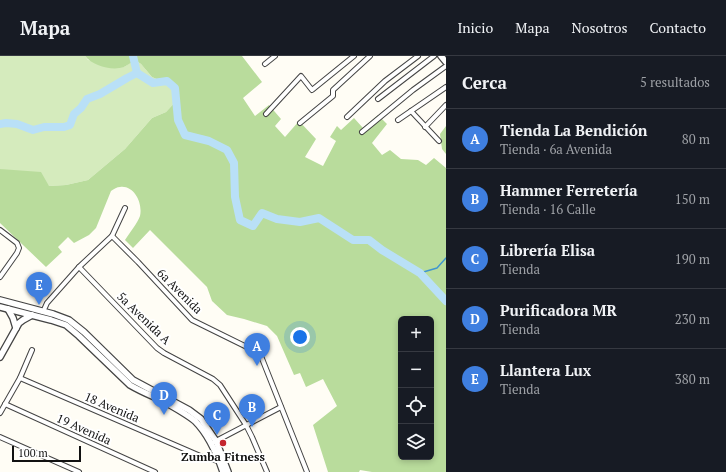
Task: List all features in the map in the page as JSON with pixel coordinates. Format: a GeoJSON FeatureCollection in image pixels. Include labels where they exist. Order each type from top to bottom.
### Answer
{"type":"FeatureCollection","features":[{"type":"Feature","properties":{"kind":"street"},"geometry":{"type":"LineString","coordinates":[[265,64],[274,56]]}},
{"type":"Feature","properties":{"kind":"street"},"geometry":{"type":"LineString","coordinates":[[266,114],[301,76],[312,90],[354,56]]}},
{"type":"Feature","properties":{"kind":"street"},"geometry":{"type":"LineString","coordinates":[[300,122],[333,96],[333,90],[370,56]]}},
{"type":"Feature","properties":{"kind":"street"},"geometry":{"type":"LineString","coordinates":[[348,117],[385,81],[418,56]]}},
{"type":"Feature","properties":{"kind":"street"},"geometry":{"type":"LineString","coordinates":[[378,99],[434,56]]}},
{"type":"Feature","properties":{"kind":"street"},"geometry":{"type":"LineString","coordinates":[[441,56],[446,62]]}},
{"type":"Feature","properties":{"kind":"street"},"geometry":{"type":"LineString","coordinates":[[362,132],[413,90],[446,66]]}},
{"type":"Feature","properties":{"kind":"street"},"geometry":{"type":"LineString","coordinates":[[398,120],[446,87]]}},
{"type":"Feature","properties":{"kind":"street"},"geometry":{"type":"LineString","coordinates":[[425,127],[446,104]]}},
{"type":"Feature","properties":{"kind":"street"},"geometry":{"type":"LineString","coordinates":[[411,111],[439,140]]}},
{"type":"Feature","properties":{"kind":"street"},"geometry":{"type":"LineString","coordinates":[[43,312],[47,303],[79,267],[112,236],[125,208]]}},
{"type":"Feature","properties":{"kind":"street"},"geometry":{"type":"LineString","coordinates":[[0,230],[17,243],[19,248],[0,277]]}},
{"type":"Feature","properties":{"kind":"street","name":"6a Avenida"},"geometry":{"type":"LineString","coordinates":[[112,236],[192,320],[255,351],[261,356],[307,472]]}},
{"type":"Feature","properties":{"kind":"street","name":"5a Avenida A"},"geometry":{"type":"LineString","coordinates":[[79,267],[157,348],[213,378],[220,385],[246,425],[267,472]]}},
{"type":"Feature","properties":{"kind":"street"},"geometry":{"type":"LineString","coordinates":[[0,300],[69,320],[84,332],[133,380],[189,410],[201,419],[228,472]]}},
{"type":"Feature","properties":{"kind":"street"},"geometry":{"type":"LineString","coordinates":[[0,306],[66,325],[130,385],[173,407],[195,421],[214,442],[223,472]]}},
{"type":"Feature","properties":{"kind":"street"},"geometry":{"type":"LineString","coordinates":[[8,309],[16,328]]}},
{"type":"Feature","properties":{"kind":"street"},"geometry":{"type":"LineString","coordinates":[[0,357],[16,328],[23,320],[32,315]]}},
{"type":"Feature","properties":{"kind":"street"},"geometry":{"type":"LineString","coordinates":[[0,413],[20,378],[32,350]]}},
{"type":"Feature","properties":{"kind":"street","name":"18 Avenida"},"geometry":{"type":"LineString","coordinates":[[20,378],[205,458],[219,461]]}},
{"type":"Feature","properties":{"kind":"street","name":"19 Avenida"},"geometry":{"type":"LineString","coordinates":[[5,404],[147,470],[155,472]]}},
{"type":"Feature","properties":{"kind":"street"},"geometry":{"type":"LineString","coordinates":[[214,442],[281,406]]}},
{"type":"Feature","properties":{"kind":"street"},"geometry":{"type":"LineString","coordinates":[[0,437],[79,472]]}},
{"type":"Feature","properties":{"kind":"green space"},"geometry":{"type":"Polygon","coordinates":[[[0,56],[85,56],[88,60],[124,67],[135,60],[141,64],[152,77],[172,86],[178,99],[166,112],[152,118],[125,149],[88,180],[66,185],[49,186],[0,169],[0,56]]]}},
{"type":"Feature","properties":{"kind":"green space"},"geometry":{"type":"Polygon","coordinates":[[[85,56],[242,56],[262,82],[243,98],[255,116],[269,105],[281,119],[275,126],[285,137],[299,121],[316,139],[305,157],[323,166],[336,141],[330,137],[337,126],[341,130],[354,118],[363,128],[378,115],[387,124],[372,143],[382,155],[390,150],[401,159],[418,160],[426,165],[434,158],[446,168],[446,472],[372,472],[360,470],[359,472],[328,472],[313,425],[337,406],[323,379],[306,387],[300,373],[294,375],[277,336],[267,326],[227,315],[212,301],[207,287],[150,230],[133,248],[125,240],[139,219],[141,211],[139,201],[129,189],[119,187],[111,191],[96,228],[89,235],[74,243],[68,237],[58,247],[62,252],[46,267],[0,223],[0,169],[41,172],[49,186],[66,185],[88,180],[125,149],[152,118],[166,112],[178,99],[172,86],[152,77],[141,64],[135,60],[124,67],[119,68],[103,67],[88,60],[85,56]]]}},
{"type":"Feature","properties":{"kind":"green space"},"geometry":{"type":"Polygon","coordinates":[[[446,126],[446,154],[442,149],[440,134],[446,126]]]}},
{"type":"Feature","properties":{"kind":"waterway"},"geometry":{"type":"LineString","coordinates":[[133,56],[137,73]]}},
{"type":"Feature","properties":{"kind":"waterway"},"geometry":{"type":"LineString","coordinates":[[0,124],[17,124],[33,130],[44,127],[64,127],[70,125],[74,114],[81,108],[87,99],[100,94],[137,73],[153,83],[167,81],[175,88],[178,120],[185,135],[209,141],[227,150],[234,163],[235,197],[240,220],[253,226],[262,213],[277,219],[300,222],[319,218],[353,240],[369,240],[382,250],[420,273],[446,301]]}},
{"type":"Feature","properties":{"kind":"waterway"},"geometry":{"type":"LineString","coordinates":[[420,273],[437,268],[446,258]]}},
{"type":"Feature","properties":{"kind":"place","name":"Llantera Lux"},"geometry":{"type":"Point","coordinates":[39,305]}},
{"type":"Feature","properties":{"kind":"place","name":"Tienda La Bendición"},"geometry":{"type":"Point","coordinates":[257,366]}},
{"type":"Feature","properties":{"kind":"place","name":"Purificadora MR"},"geometry":{"type":"Point","coordinates":[164,415]}},
{"type":"Feature","properties":{"kind":"place","name":"Hammer Ferretería"},"geometry":{"type":"Point","coordinates":[252,427]}},
{"type":"Feature","properties":{"kind":"place","name":"Librería Elisa"},"geometry":{"type":"Point","coordinates":[217,435]}},
{"type":"Feature","properties":{"kind":"place","name":"Zumba Fitness"},"geometry":{"type":"Point","coordinates":[223,443]}}]}
